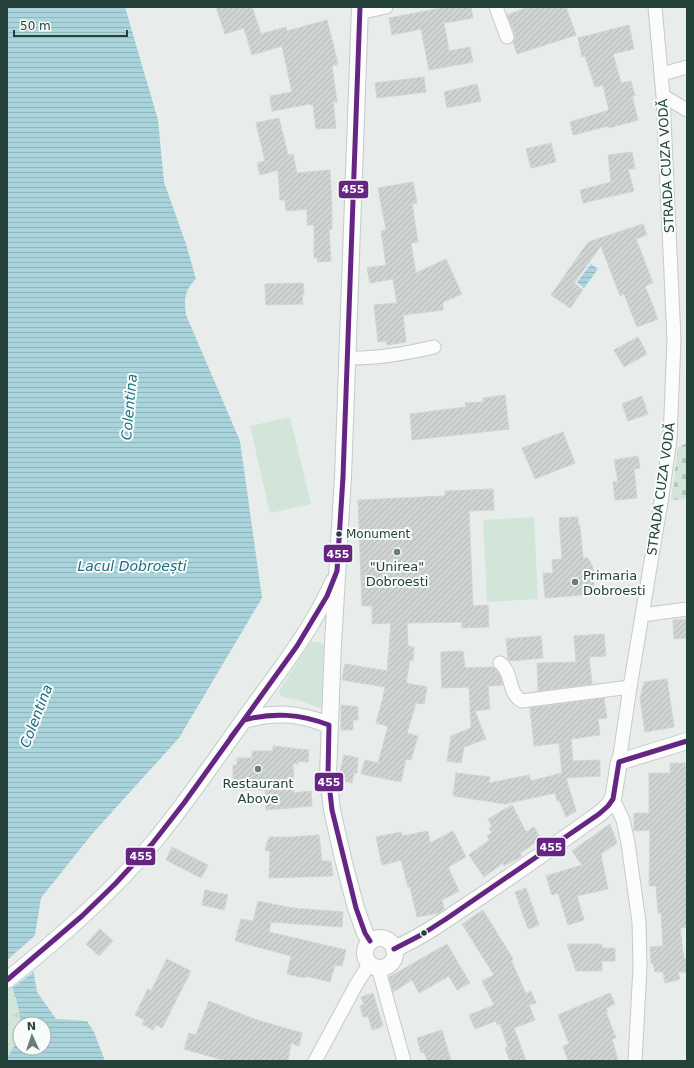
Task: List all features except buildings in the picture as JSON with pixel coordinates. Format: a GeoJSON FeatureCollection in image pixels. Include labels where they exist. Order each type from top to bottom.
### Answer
{"type":"FeatureCollection","features":[{"type":"Feature","properties":{"kind":"street"},"geometry":{"type":"LineString","coordinates":[[370,941],[356,908],[333,817],[328,775],[329,725],[342,484],[360,10],[386,7]]}},
{"type":"Feature","properties":{"kind":"street"},"geometry":{"type":"LineString","coordinates":[[496,7],[507,37]]}},
{"type":"Feature","properties":{"kind":"street","name":"STRADA CUZA VODĂ"},"geometry":{"type":"LineString","coordinates":[[613,799],[662,496],[668,453],[674,366],[662,74],[655,7]]}},
{"type":"Feature","properties":{"kind":"street"},"geometry":{"type":"LineString","coordinates":[[662,74],[687,67]]}},
{"type":"Feature","properties":{"kind":"street"},"geometry":{"type":"LineString","coordinates":[[663,96],[687,110]]}},
{"type":"Feature","properties":{"kind":"street"},"geometry":{"type":"LineString","coordinates":[[346,358],[362,359],[395,356],[434,347]]}},
{"type":"Feature","properties":{"kind":"street"},"geometry":{"type":"LineString","coordinates":[[7,980],[82,916],[115,884],[152,844],[184,803],[297,646],[327,596],[337,572]]}},
{"type":"Feature","properties":{"kind":"street"},"geometry":{"type":"LineString","coordinates":[[642,615],[687,609]]}},
{"type":"Feature","properties":{"kind":"street"},"geometry":{"type":"LineString","coordinates":[[500,663],[506,669],[514,694],[522,701],[630,687]]}},
{"type":"Feature","properties":{"kind":"street"},"geometry":{"type":"LineString","coordinates":[[244,720],[272,714],[286,714],[304,716],[329,725]]}},
{"type":"Feature","properties":{"kind":"street"},"geometry":{"type":"LineString","coordinates":[[619,762],[687,741]]}},
{"type":"Feature","properties":{"kind":"street"},"geometry":{"type":"LineString","coordinates":[[394,949],[425,933],[497,886],[599,814],[613,799],[623,820],[628,843],[638,922],[640,967],[635,1061]]}},
{"type":"Feature","properties":{"kind":"street"},"geometry":{"type":"LineString","coordinates":[[374,965],[387,966],[395,954],[392,944],[384,938],[370,941],[367,945],[365,954],[374,965],[404,1061]]}},
{"type":"Feature","properties":{"kind":"street"},"geometry":{"type":"LineString","coordinates":[[317,1059],[356,985],[374,965]]}},
{"type":"Feature","properties":{"kind":"green space"},"geometry":{"type":"Polygon","coordinates":[[[290,417],[311,504],[270,513],[250,426],[290,417]]]}},
{"type":"Feature","properties":{"kind":"green space"},"geometry":{"type":"Polygon","coordinates":[[[687,443],[687,499],[671,500],[678,447],[687,443]]]}},
{"type":"Feature","properties":{"kind":"green space"},"geometry":{"type":"Polygon","coordinates":[[[534,517],[538,599],[487,602],[483,520],[534,517]]]}},
{"type":"Feature","properties":{"kind":"green space"},"geometry":{"type":"Polygon","coordinates":[[[311,641],[322,643],[324,646],[322,706],[319,708],[301,701],[283,697],[279,691],[311,641]]]}},
{"type":"Feature","properties":{"kind":"green space"},"geometry":{"type":"Polygon","coordinates":[[[7,977],[16,998],[19,1016],[12,1016],[12,1049],[7,1058],[7,977]]]}},
{"type":"Feature","properties":{"kind":"water","name":"Lacul Dobroești"},"geometry":{"type":"Polygon","coordinates":[[[7,7],[125,7],[158,120],[164,182],[186,244],[196,279],[187,291],[185,304],[186,315],[240,441],[262,598],[179,738],[92,834],[41,898],[34,941],[34,974],[37,992],[56,1019],[87,1021],[94,1032],[105,1061],[7,1061],[12,1049],[12,1056],[52,1056],[52,1016],[19,1016],[18,1005],[7,977],[7,7]]]}},
{"type":"Feature","properties":{"kind":"water"},"geometry":{"type":"Polygon","coordinates":[[[591,264],[598,269],[584,288],[577,282],[591,264]]]}},
{"type":"Feature","properties":{"kind":"pier"},"geometry":{"type":"Polygon","coordinates":[[[37,934],[36,970],[11,989],[7,981],[7,960],[37,934]]]}},
{"type":"Feature","properties":{"kind":"transit line","name":"455"},"geometry":{"type":"LineString","coordinates":[[7,980],[82,916],[115,884],[152,844],[184,803],[297,646],[327,596],[337,571],[343,477],[360,7]]}},
{"type":"Feature","properties":{"kind":"transit line","name":"455"},"geometry":{"type":"LineString","coordinates":[[231,737],[244,720],[255,717],[276,715],[297,716],[329,725],[328,775],[332,810],[356,908],[365,933],[370,941]]}},
{"type":"Feature","properties":{"kind":"transit line","name":"455"},"geometry":{"type":"LineString","coordinates":[[394,949],[421,935],[446,919],[599,814],[613,799],[619,762],[687,741]]}},
{"type":"Feature","properties":{"kind":"place","name":"Monument"},"geometry":{"type":"Point","coordinates":[339,534]}},
{"type":"Feature","properties":{"kind":"place","name":"\"Unirea\" Dobroesti"},"geometry":{"type":"Point","coordinates":[397,552]}},
{"type":"Feature","properties":{"kind":"place","name":"Primaria Dobroesti"},"geometry":{"type":"Point","coordinates":[575,582]}},
{"type":"Feature","properties":{"kind":"place","name":"Restaurant Above"},"geometry":{"type":"Point","coordinates":[258,769]}},
{"type":"Feature","properties":{"kind":"water label","name":"Colentina"},"geometry":{"type":"Point","coordinates":[129,407]}},
{"type":"Feature","properties":{"kind":"water label","name":"Colentina"},"geometry":{"type":"Point","coordinates":[36,716]}}]}
